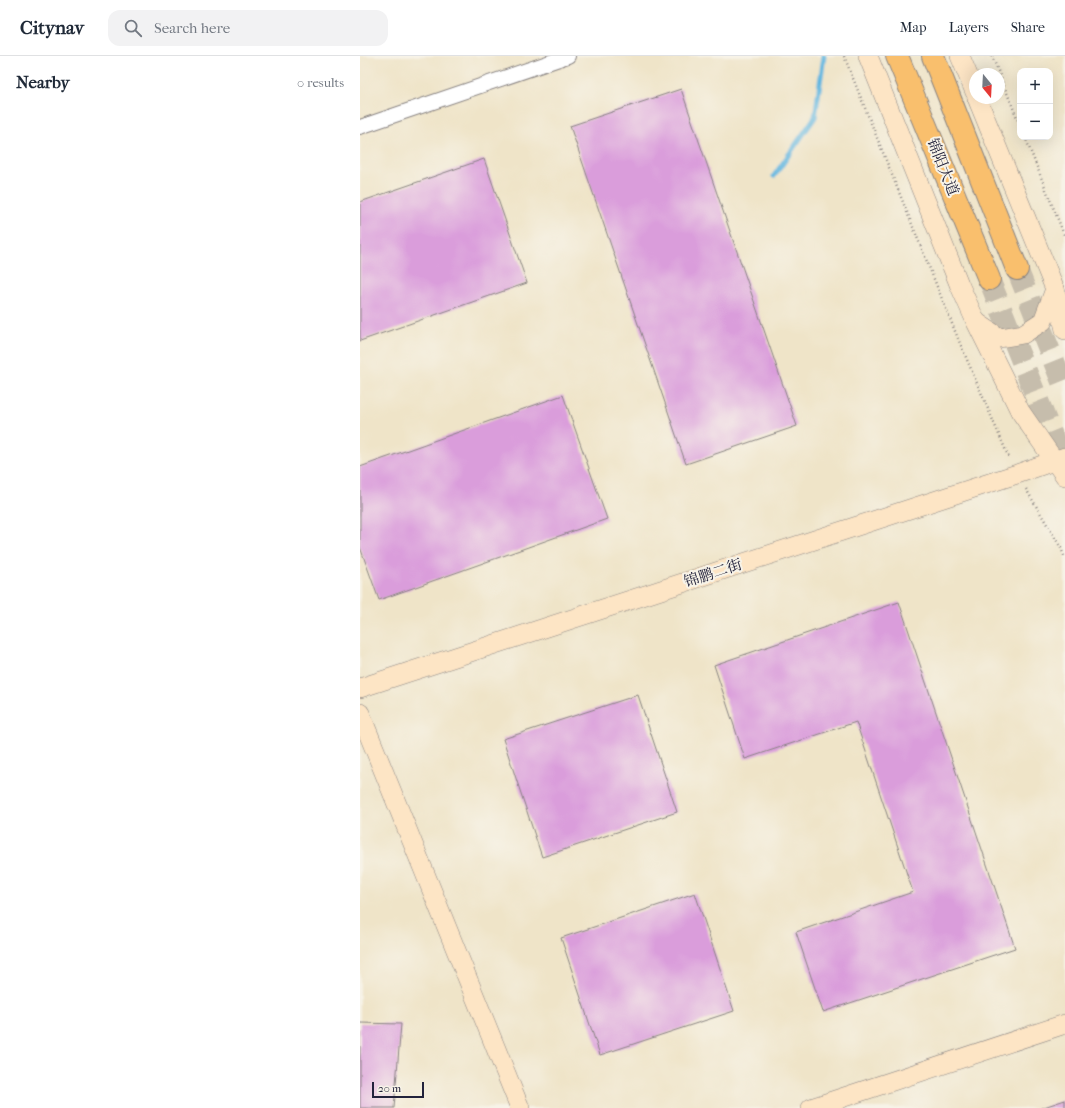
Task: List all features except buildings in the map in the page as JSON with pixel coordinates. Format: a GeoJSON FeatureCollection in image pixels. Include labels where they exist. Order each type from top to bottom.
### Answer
{"type":"FeatureCollection","features":[{"type":"Feature","properties":{"kind":"highway","name":"锦阳大道"},"geometry":{"type":"LineString","coordinates":[[897,56],[989,279]]}},
{"type":"Feature","properties":{"kind":"highway","name":"锦阳大道"},"geometry":{"type":"LineString","coordinates":[[933,56],[1017,269]]}},
{"type":"Feature","properties":{"kind":"street"},"geometry":{"type":"LineString","coordinates":[[360,127],[568,56]]}},
{"type":"Feature","properties":{"kind":"street"},"geometry":{"type":"LineString","coordinates":[[868,56],[959,284],[976,322],[1020,411],[1062,464]]}},
{"type":"Feature","properties":{"kind":"street"},"geometry":{"type":"LineString","coordinates":[[960,56],[969,78]]}},
{"type":"Feature","properties":{"kind":"street"},"geometry":{"type":"LineString","coordinates":[[980,104],[1055,289],[1065,330]]}},
{"type":"Feature","properties":{"kind":"street"},"geometry":{"type":"LineString","coordinates":[[976,322],[1000,338],[1023,334],[1043,321],[1055,289]]}},
{"type":"Feature","properties":{"kind":"street","name":"锦鹏二街"},"geometry":{"type":"LineString","coordinates":[[360,688],[1062,464]]}},
{"type":"Feature","properties":{"kind":"street"},"geometry":{"type":"LineString","coordinates":[[360,714],[520,1108]]}},
{"type":"Feature","properties":{"kind":"street"},"geometry":{"type":"LineString","coordinates":[[811,1108],[1065,1024]]}},
{"type":"Feature","properties":{"kind":"path"},"geometry":{"type":"LineString","coordinates":[[992,56],[1017,118]]}},
{"type":"Feature","properties":{"kind":"path"},"geometry":{"type":"LineString","coordinates":[[1026,140],[1065,237]]}},
{"type":"Feature","properties":{"kind":"waterway"},"geometry":{"type":"LineString","coordinates":[[774,176],[815,117],[824,56]]}},
{"type":"Feature","properties":{"kind":"tunnel"},"geometry":{"type":"LineString","coordinates":[[1017,269],[1065,389]]}},
{"type":"Feature","properties":{"kind":"tunnel"},"geometry":{"type":"LineString","coordinates":[[989,279],[1065,468]]}}]}
